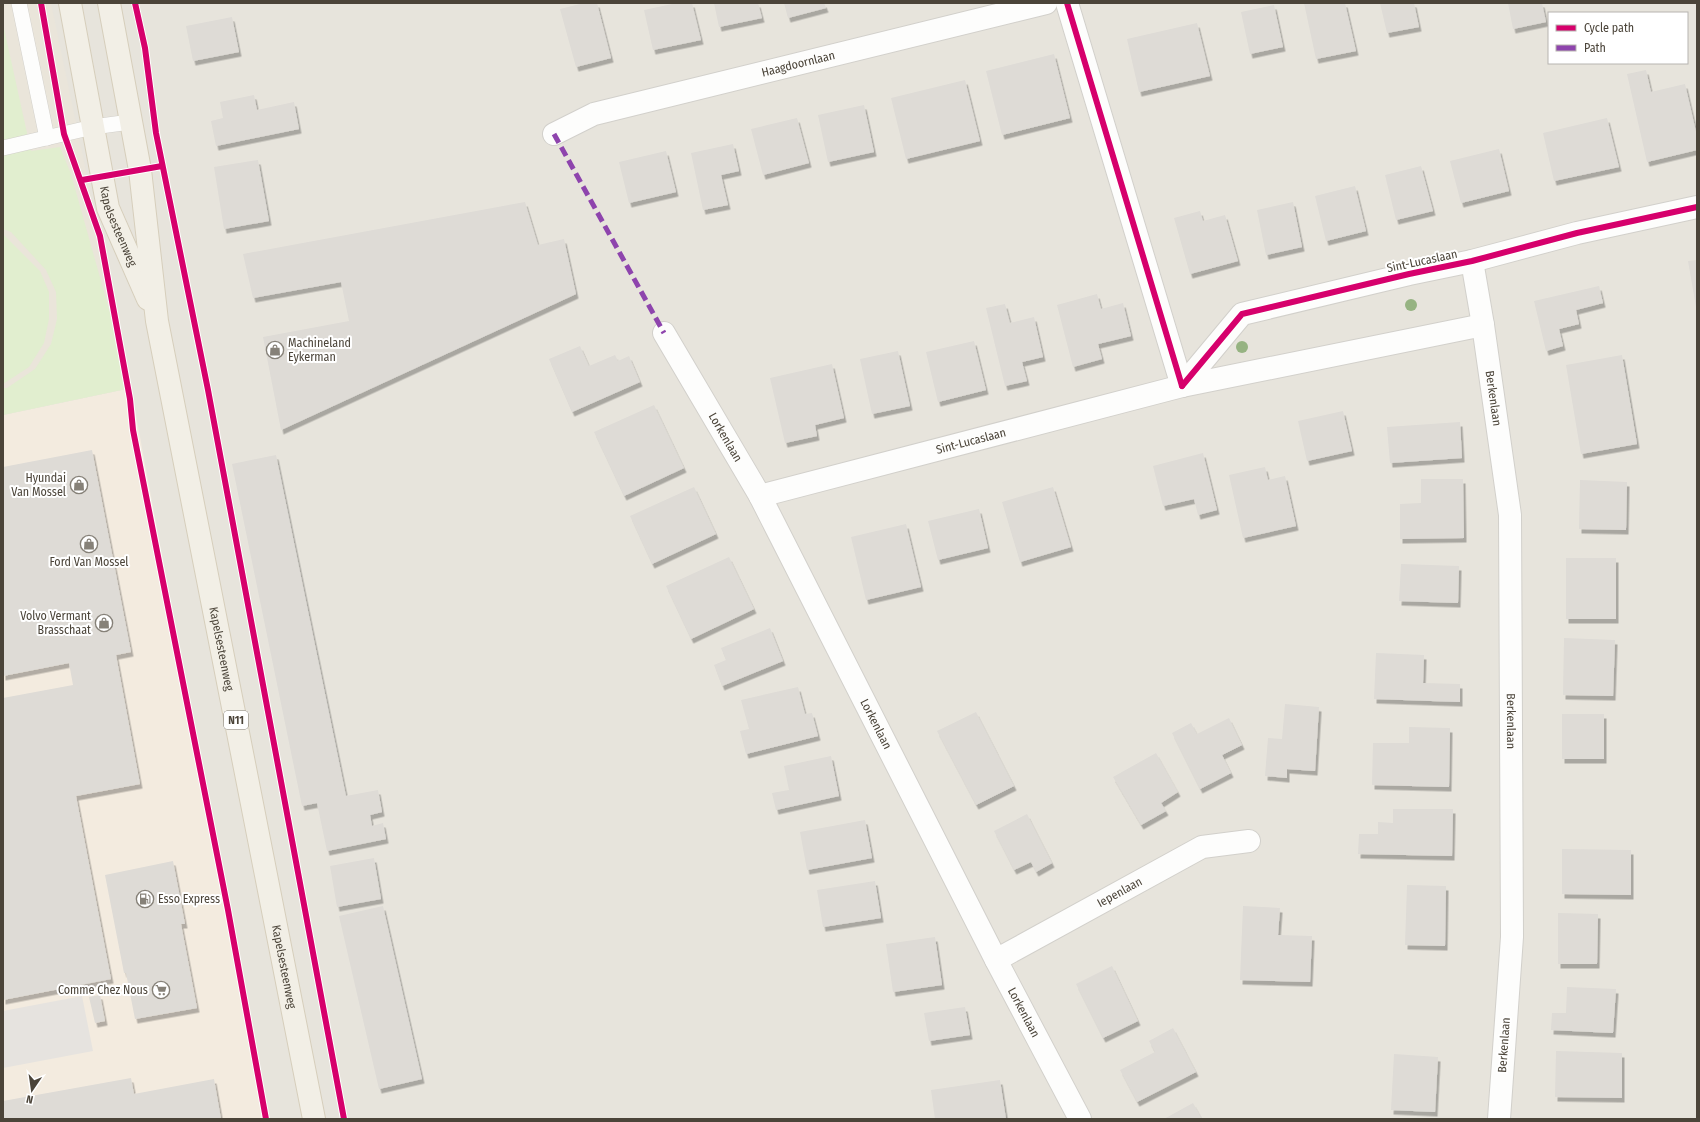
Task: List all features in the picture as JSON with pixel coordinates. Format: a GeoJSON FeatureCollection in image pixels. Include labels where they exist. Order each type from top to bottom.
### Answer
{"type":"FeatureCollection","features":[{"type":"Feature","properties":{"kind":"main road","name":"Kapelsesteenweg"},"geometry":{"type":"LineString","coordinates":[[70,3],[108,208],[157,321]]}},
{"type":"Feature","properties":{"kind":"main road","name":"Kapelsesteenweg"},"geometry":{"type":"LineString","coordinates":[[109,3],[140,170],[157,321],[314,1119]]}},
{"type":"Feature","properties":{"kind":"street","name":"Haagdoornlaan"},"geometry":{"type":"LineString","coordinates":[[554,134],[594,114],[1046,3]]}},
{"type":"Feature","properties":{"kind":"street"},"geometry":{"type":"LineString","coordinates":[[1067,3],[1182,386]]}},
{"type":"Feature","properties":{"kind":"street","name":"Sint-Lucaslaan"},"geometry":{"type":"LineString","coordinates":[[1182,386],[1242,314],[1409,274],[1472,261],[1577,233],[1697,206]]}},
{"type":"Feature","properties":{"kind":"street","name":"Sint-Lucaslaan"},"geometry":{"type":"LineString","coordinates":[[760,496],[1182,386],[1483,325],[1472,261]]}},
{"type":"Feature","properties":{"kind":"street","name":"Berkenlaan"},"geometry":{"type":"LineString","coordinates":[[1483,325],[1510,515],[1512,937],[1499,1119]]}},
{"type":"Feature","properties":{"kind":"street","name":"Lorkenlaan"},"geometry":{"type":"LineString","coordinates":[[664,333],[760,496],[996,960],[1080,1119]]}},
{"type":"Feature","properties":{"kind":"street","name":"Iepenlaan"},"geometry":{"type":"LineString","coordinates":[[996,960],[1202,847],[1249,841]]}},
{"type":"Feature","properties":{"kind":"lane"},"geometry":{"type":"LineString","coordinates":[[19,3],[46,138]]}},
{"type":"Feature","properties":{"kind":"lane"},"geometry":{"type":"LineString","coordinates":[[3,148],[93,127],[130,122]]}},
{"type":"Feature","properties":{"kind":"shaded area"},"geometry":{"type":"Polygon","coordinates":[[[3,3],[1697,3],[1697,1119],[3,1119],[3,3]]]}},
{"type":"Feature","properties":{"kind":"shaded area"},"geometry":{"type":"Polygon","coordinates":[[[3,3],[51,3],[131,388],[3,415],[3,3]]]}},
{"type":"Feature","properties":{"kind":"shaded area"},"geometry":{"type":"Polygon","coordinates":[[[131,388],[266,1119],[3,1119],[3,415],[131,388]]]}},
{"type":"Feature","properties":{"kind":"shaded area"},"geometry":{"type":"Polygon","coordinates":[[[82,996],[93,1051],[3,1068],[3,1011],[82,996]]]}},
{"type":"Feature","properties":{"kind":"green space"},"geometry":{"type":"Polygon","coordinates":[[[3,24],[31,151],[60,147],[71,174],[131,388],[3,415],[3,388],[7,388],[35,369],[51,344],[57,319],[56,292],[46,270],[11,232],[3,229],[3,24]]]}},
{"type":"Feature","properties":{"kind":"green space"},"geometry":{"type":"Polygon","coordinates":[[[3,234],[40,271],[49,292],[49,319],[44,343],[29,367],[3,384],[3,234]]]}},
{"type":"Feature","properties":{"kind":"building"},"geometry":{"type":"Polygon","coordinates":[[[584,3],[597,3],[611,58],[576,67],[560,9],[584,3]]]}},
{"type":"Feature","properties":{"kind":"building"},"geometry":{"type":"Polygon","coordinates":[[[677,3],[692,3],[701,40],[653,50],[644,10],[677,3]]]}},
{"type":"Feature","properties":{"kind":"building"},"geometry":{"type":"Polygon","coordinates":[[[714,3],[758,3],[762,18],[719,27],[714,3]]]}},
{"type":"Feature","properties":{"kind":"building"},"geometry":{"type":"Polygon","coordinates":[[[784,3],[824,3],[826,8],[788,18],[784,3]]]}},
{"type":"Feature","properties":{"kind":"building"},"geometry":{"type":"Polygon","coordinates":[[[1304,3],[1345,3],[1356,51],[1316,59],[1304,3]]]}},
{"type":"Feature","properties":{"kind":"building"},"geometry":{"type":"Polygon","coordinates":[[[1380,3],[1414,3],[1419,27],[1387,33],[1380,3]]]}},
{"type":"Feature","properties":{"kind":"building"},"geometry":{"type":"Polygon","coordinates":[[[1508,3],[1542,3],[1546,22],[1513,29],[1508,3]]]}},
{"type":"Feature","properties":{"kind":"building"},"geometry":{"type":"Polygon","coordinates":[[[1274,5],[1283,47],[1250,54],[1241,12],[1274,5]]]}},
{"type":"Feature","properties":{"kind":"building"},"geometry":{"type":"Polygon","coordinates":[[[232,17],[239,52],[193,61],[186,26],[232,17]]]}},
{"type":"Feature","properties":{"kind":"building"},"geometry":{"type":"Polygon","coordinates":[[[1197,23],[1210,76],[1139,92],[1127,39],[1197,23]]]}},
{"type":"Feature","properties":{"kind":"building"},"geometry":{"type":"Polygon","coordinates":[[[1054,54],[1070,118],[1002,135],[986,71],[1054,54]]]}},
{"type":"Feature","properties":{"kind":"building"},"geometry":{"type":"Polygon","coordinates":[[[1646,70],[1651,92],[1685,84],[1697,136],[1697,150],[1647,162],[1627,74],[1646,70]]]}},
{"type":"Feature","properties":{"kind":"building"},"geometry":{"type":"Polygon","coordinates":[[[965,80],[980,141],[906,159],[891,98],[965,80]]]}},
{"type":"Feature","properties":{"kind":"building"},"geometry":{"type":"Polygon","coordinates":[[[254,95],[257,110],[294,102],[299,129],[216,146],[211,121],[223,118],[220,102],[254,95]]]}},
{"type":"Feature","properties":{"kind":"building"},"geometry":{"type":"Polygon","coordinates":[[[864,105],[874,152],[828,162],[818,115],[864,105]]]}},
{"type":"Feature","properties":{"kind":"building"},"geometry":{"type":"Polygon","coordinates":[[[797,118],[809,163],[763,175],[751,129],[797,118]]]}},
{"type":"Feature","properties":{"kind":"building"},"geometry":{"type":"Polygon","coordinates":[[[1607,118],[1619,167],[1554,181],[1543,133],[1607,118]]]}},
{"type":"Feature","properties":{"kind":"building"},"geometry":{"type":"Polygon","coordinates":[[[733,144],[739,171],[721,175],[728,205],[703,210],[691,153],[733,144]]]}},
{"type":"Feature","properties":{"kind":"building"},"geometry":{"type":"Polygon","coordinates":[[[1499,149],[1509,191],[1461,203],[1450,161],[1499,149]]]}},
{"type":"Feature","properties":{"kind":"building"},"geometry":{"type":"Polygon","coordinates":[[[666,151],[676,192],[629,203],[619,162],[666,151]]]}},
{"type":"Feature","properties":{"kind":"building"},"geometry":{"type":"Polygon","coordinates":[[[258,160],[269,221],[224,229],[214,167],[258,160]]]}},
{"type":"Feature","properties":{"kind":"building"},"geometry":{"type":"Polygon","coordinates":[[[1421,166],[1433,211],[1396,220],[1385,175],[1421,166]]]}},
{"type":"Feature","properties":{"kind":"building"},"geometry":{"type":"Polygon","coordinates":[[[1355,186],[1366,231],[1326,241],[1315,196],[1355,186]]]}},
{"type":"Feature","properties":{"kind":"building"},"geometry":{"type":"Polygon","coordinates":[[[525,202],[538,245],[564,239],[576,294],[281,430],[263,337],[349,321],[341,282],[253,298],[243,254],[525,202]]]}},
{"type":"Feature","properties":{"kind":"building"},"geometry":{"type":"Polygon","coordinates":[[[1293,202],[1302,247],[1266,255],[1257,210],[1293,202]]]}},
{"type":"Feature","properties":{"kind":"building"},"geometry":{"type":"Polygon","coordinates":[[[1200,211],[1203,221],[1225,215],[1238,261],[1190,274],[1174,218],[1200,211]]]}},
{"type":"Feature","properties":{"kind":"building"},"geometry":{"type":"Polygon","coordinates":[[[1697,260],[1697,307],[1696,307],[1688,261],[1697,260]]]}},
{"type":"Feature","properties":{"kind":"building"},"geometry":{"type":"Polygon","coordinates":[[[1599,286],[1603,303],[1576,310],[1579,324],[1559,329],[1563,346],[1546,351],[1534,301],[1599,286]]]}},
{"type":"Feature","properties":{"kind":"building"},"geometry":{"type":"Polygon","coordinates":[[[1097,294],[1101,309],[1123,303],[1131,336],[1098,344],[1102,359],[1073,367],[1057,305],[1097,294]]]}},
{"type":"Feature","properties":{"kind":"building"},"geometry":{"type":"Polygon","coordinates":[[[1005,304],[1010,323],[1034,317],[1043,357],[1022,362],[1027,381],[1005,386],[986,308],[1005,304]]]}},
{"type":"Feature","properties":{"kind":"building"},"geometry":{"type":"Polygon","coordinates":[[[974,341],[986,390],[938,402],[926,352],[974,341]]]}},
{"type":"Feature","properties":{"kind":"building"},"geometry":{"type":"Polygon","coordinates":[[[580,346],[589,366],[615,355],[618,361],[629,356],[640,382],[572,412],[549,359],[580,346]]]}},
{"type":"Feature","properties":{"kind":"building"},"geometry":{"type":"Polygon","coordinates":[[[898,351],[910,406],[872,414],[860,359],[898,351]]]}},
{"type":"Feature","properties":{"kind":"building"},"geometry":{"type":"Polygon","coordinates":[[[1622,355],[1637,444],[1581,454],[1566,365],[1622,355]]]}},
{"type":"Feature","properties":{"kind":"building"},"geometry":{"type":"Polygon","coordinates":[[[832,364],[844,418],[815,425],[817,436],[785,443],[770,378],[832,364]]]}},
{"type":"Feature","properties":{"kind":"building"},"geometry":{"type":"Polygon","coordinates":[[[654,405],[684,468],[624,496],[594,432],[654,405]]]}},
{"type":"Feature","properties":{"kind":"building"},"geometry":{"type":"Polygon","coordinates":[[[1343,411],[1352,451],[1307,461],[1298,421],[1343,411]]]}},
{"type":"Feature","properties":{"kind":"building"},"geometry":{"type":"Polygon","coordinates":[[[1460,422],[1462,458],[1390,463],[1387,427],[1460,422]]]}},
{"type":"Feature","properties":{"kind":"building"},"geometry":{"type":"Polygon","coordinates":[[[92,450],[131,652],[116,655],[140,784],[76,796],[111,979],[3,1000],[3,698],[73,685],[69,663],[3,676],[3,467],[92,450]]]}},
{"type":"Feature","properties":{"kind":"building"},"geometry":{"type":"Polygon","coordinates":[[[1203,453],[1217,510],[1198,515],[1194,499],[1163,506],[1153,466],[1203,453]]]}},
{"type":"Feature","properties":{"kind":"building"},"geometry":{"type":"Polygon","coordinates":[[[276,455],[346,796],[378,790],[382,812],[370,815],[372,826],[383,823],[386,839],[327,851],[317,803],[302,806],[232,464],[276,455]]]}},
{"type":"Feature","properties":{"kind":"building"},"geometry":{"type":"Polygon","coordinates":[[[1265,467],[1268,480],[1285,476],[1296,526],[1243,538],[1229,475],[1265,467]]]}},
{"type":"Feature","properties":{"kind":"building"},"geometry":{"type":"Polygon","coordinates":[[[1421,479],[1463,479],[1464,538],[1400,539],[1400,504],[1421,503],[1421,479]]]}},
{"type":"Feature","properties":{"kind":"building"},"geometry":{"type":"Polygon","coordinates":[[[1580,480],[1627,482],[1626,530],[1579,529],[1580,480]]]}},
{"type":"Feature","properties":{"kind":"building"},"geometry":{"type":"Polygon","coordinates":[[[694,487],[716,534],[652,564],[630,516],[694,487]]]}},
{"type":"Feature","properties":{"kind":"building"},"geometry":{"type":"Polygon","coordinates":[[[1053,487],[1071,547],[1020,562],[1002,502],[1053,487]]]}},
{"type":"Feature","properties":{"kind":"building"},"geometry":{"type":"Polygon","coordinates":[[[979,509],[988,548],[938,560],[928,521],[979,509]]]}},
{"type":"Feature","properties":{"kind":"building"},"geometry":{"type":"Polygon","coordinates":[[[906,524],[921,587],[866,600],[851,537],[906,524]]]}},
{"type":"Feature","properties":{"kind":"building"},"geometry":{"type":"Polygon","coordinates":[[[729,557],[754,609],[691,639],[666,586],[729,557]]]}},
{"type":"Feature","properties":{"kind":"building"},"geometry":{"type":"Polygon","coordinates":[[[1566,558],[1616,558],[1616,619],[1566,619],[1566,558]]]}},
{"type":"Feature","properties":{"kind":"building"},"geometry":{"type":"Polygon","coordinates":[[[1401,564],[1459,566],[1458,603],[1399,601],[1401,564]]]}},
{"type":"Feature","properties":{"kind":"building"},"geometry":{"type":"Polygon","coordinates":[[[770,628],[783,661],[722,686],[714,665],[726,660],[721,648],[770,628]]]}},
{"type":"Feature","properties":{"kind":"building"},"geometry":{"type":"Polygon","coordinates":[[[1564,638],[1615,640],[1613,696],[1563,695],[1564,638]]]}},
{"type":"Feature","properties":{"kind":"building"},"geometry":{"type":"Polygon","coordinates":[[[1376,653],[1424,655],[1423,683],[1460,684],[1460,702],[1374,699],[1376,653]]]}},
{"type":"Feature","properties":{"kind":"building"},"geometry":{"type":"Polygon","coordinates":[[[798,687],[805,714],[812,713],[818,736],[746,754],[740,731],[749,729],[741,700],[798,687]]]}},
{"type":"Feature","properties":{"kind":"building"},"geometry":{"type":"Polygon","coordinates":[[[1285,704],[1319,707],[1315,771],[1287,769],[1287,778],[1265,776],[1268,738],[1282,739],[1285,704]]]}},
{"type":"Feature","properties":{"kind":"building"},"geometry":{"type":"Polygon","coordinates":[[[976,712],[1014,786],[976,805],[937,731],[976,712]]]}},
{"type":"Feature","properties":{"kind":"building"},"geometry":{"type":"Polygon","coordinates":[[[1562,714],[1604,714],[1604,759],[1562,759],[1562,714]]]}},
{"type":"Feature","properties":{"kind":"building"},"geometry":{"type":"Polygon","coordinates":[[[1229,718],[1242,745],[1222,755],[1231,773],[1200,789],[1172,733],[1191,723],[1197,734],[1229,718]]]}},
{"type":"Feature","properties":{"kind":"building"},"geometry":{"type":"Polygon","coordinates":[[[1409,727],[1450,728],[1449,787],[1372,785],[1373,743],[1409,743],[1409,727]]]}},
{"type":"Feature","properties":{"kind":"building"},"geometry":{"type":"Polygon","coordinates":[[[1156,753],[1178,792],[1161,803],[1166,811],[1141,825],[1113,777],[1156,753]]]}},
{"type":"Feature","properties":{"kind":"building"},"geometry":{"type":"Polygon","coordinates":[[[831,756],[839,796],[776,810],[772,793],[789,790],[784,766],[831,756]]]}},
{"type":"Feature","properties":{"kind":"building"},"geometry":{"type":"Polygon","coordinates":[[[1393,809],[1453,809],[1452,856],[1358,854],[1359,834],[1378,834],[1378,822],[1393,823],[1393,809]]]}},
{"type":"Feature","properties":{"kind":"building"},"geometry":{"type":"Polygon","coordinates":[[[1027,814],[1052,863],[1036,872],[1031,862],[1014,870],[994,831],[1027,814]]]}},
{"type":"Feature","properties":{"kind":"building"},"geometry":{"type":"Polygon","coordinates":[[[865,820],[872,858],[807,870],[800,832],[865,820]]]}},
{"type":"Feature","properties":{"kind":"building"},"geometry":{"type":"Polygon","coordinates":[[[1562,849],[1631,850],[1631,895],[1562,894],[1562,849]]]}},
{"type":"Feature","properties":{"kind":"building"},"geometry":{"type":"Polygon","coordinates":[[[374,858],[381,899],[337,907],[330,866],[374,858]]]}},
{"type":"Feature","properties":{"kind":"building","name":"Esso Express"},"geometry":{"type":"Polygon","coordinates":[[[173,861],[185,924],[181,924],[197,1008],[135,1019],[126,973],[124,973],[105,875],[173,861]]]}},
{"type":"Feature","properties":{"kind":"building"},"geometry":{"type":"Polygon","coordinates":[[[875,881],[881,918],[823,927],[817,890],[875,881]]]}},
{"type":"Feature","properties":{"kind":"building"},"geometry":{"type":"Polygon","coordinates":[[[1407,885],[1446,886],[1445,946],[1405,945],[1407,885]]]}},
{"type":"Feature","properties":{"kind":"building"},"geometry":{"type":"Polygon","coordinates":[[[383,906],[422,1079],[379,1089],[339,916],[383,906]]]}},
{"type":"Feature","properties":{"kind":"building"},"geometry":{"type":"Polygon","coordinates":[[[1243,906],[1280,908],[1278,935],[1312,936],[1310,982],[1240,980],[1243,906]]]}},
{"type":"Feature","properties":{"kind":"building"},"geometry":{"type":"Polygon","coordinates":[[[1558,913],[1598,914],[1597,964],[1558,964],[1558,913]]]}},
{"type":"Feature","properties":{"kind":"building"},"geometry":{"type":"Polygon","coordinates":[[[935,937],[942,985],[893,992],[886,944],[935,937]]]}},
{"type":"Feature","properties":{"kind":"building"},"geometry":{"type":"Polygon","coordinates":[[[1112,966],[1138,1021],[1103,1038],[1076,984],[1112,966]]]}},
{"type":"Feature","properties":{"kind":"building"},"geometry":{"type":"Polygon","coordinates":[[[1567,987],[1616,989],[1613,1033],[1551,1030],[1552,1013],[1566,1013],[1567,987]]]}},
{"type":"Feature","properties":{"kind":"building"},"geometry":{"type":"Polygon","coordinates":[[[100,995],[105,1021],[95,1023],[89,997],[100,995]]]}},
{"type":"Feature","properties":{"kind":"building"},"geometry":{"type":"Polygon","coordinates":[[[965,1007],[970,1035],[929,1041],[924,1013],[965,1007]]]}},
{"type":"Feature","properties":{"kind":"building"},"geometry":{"type":"Polygon","coordinates":[[[1173,1028],[1196,1072],[1137,1102],[1120,1070],[1155,1052],[1149,1041],[1173,1028]]]}},
{"type":"Feature","properties":{"kind":"building"},"geometry":{"type":"Polygon","coordinates":[[[1556,1051],[1622,1053],[1622,1098],[1555,1097],[1556,1051]]]}},
{"type":"Feature","properties":{"kind":"building"},"geometry":{"type":"Polygon","coordinates":[[[1394,1054],[1438,1057],[1435,1112],[1391,1110],[1394,1054]]]}},
{"type":"Feature","properties":{"kind":"building"},"geometry":{"type":"Polygon","coordinates":[[[131,1078],[134,1094],[214,1079],[221,1119],[3,1119],[3,1101],[131,1078]]]}},
{"type":"Feature","properties":{"kind":"building"},"geometry":{"type":"Polygon","coordinates":[[[1000,1080],[1006,1119],[935,1119],[931,1090],[1000,1080]]]}},
{"type":"Feature","properties":{"kind":"building"},"geometry":{"type":"Polygon","coordinates":[[[1193,1103],[1202,1119],[1164,1119],[1193,1103]]]}},
{"type":"Feature","properties":{"kind":"marked path"},"geometry":{"type":"LineString","coordinates":[[554,134],[664,333]]}},
{"type":"Feature","properties":{"kind":"cycle path"},"geometry":{"type":"LineString","coordinates":[[41,3],[64,134],[100,236],[130,399],[133,430],[228,910],[266,1119]]}},
{"type":"Feature","properties":{"kind":"cycle path"},"geometry":{"type":"LineString","coordinates":[[135,3],[145,48],[156,133],[208,390],[344,1119]]}},
{"type":"Feature","properties":{"kind":"cycle path"},"geometry":{"type":"LineString","coordinates":[[1067,3],[1182,386]]}},
{"type":"Feature","properties":{"kind":"cycle path"},"geometry":{"type":"LineString","coordinates":[[82,180],[162,166]]}},
{"type":"Feature","properties":{"kind":"cycle path"},"geometry":{"type":"LineString","coordinates":[[1182,386],[1242,314],[1409,274],[1472,261],[1577,233],[1697,207]]}},
{"type":"Feature","properties":{"kind":"place","name":"Machineland Eykerman"},"geometry":{"type":"Point","coordinates":[275,350]}},
{"type":"Feature","properties":{"kind":"place","name":"Hyundai Van Mossel"},"geometry":{"type":"Point","coordinates":[79,485]}},
{"type":"Feature","properties":{"kind":"place","name":"Ford Van Mossel"},"geometry":{"type":"Point","coordinates":[89,544]}},
{"type":"Feature","properties":{"kind":"place","name":"Volvo Vermant Brasschaat"},"geometry":{"type":"Point","coordinates":[104,623]}},
{"type":"Feature","properties":{"kind":"place","name":"Esso Express"},"geometry":{"type":"Point","coordinates":[145,899]}},
{"type":"Feature","properties":{"kind":"place","name":"Comme Chez Nous"},"geometry":{"type":"Point","coordinates":[161,990]}}]}
